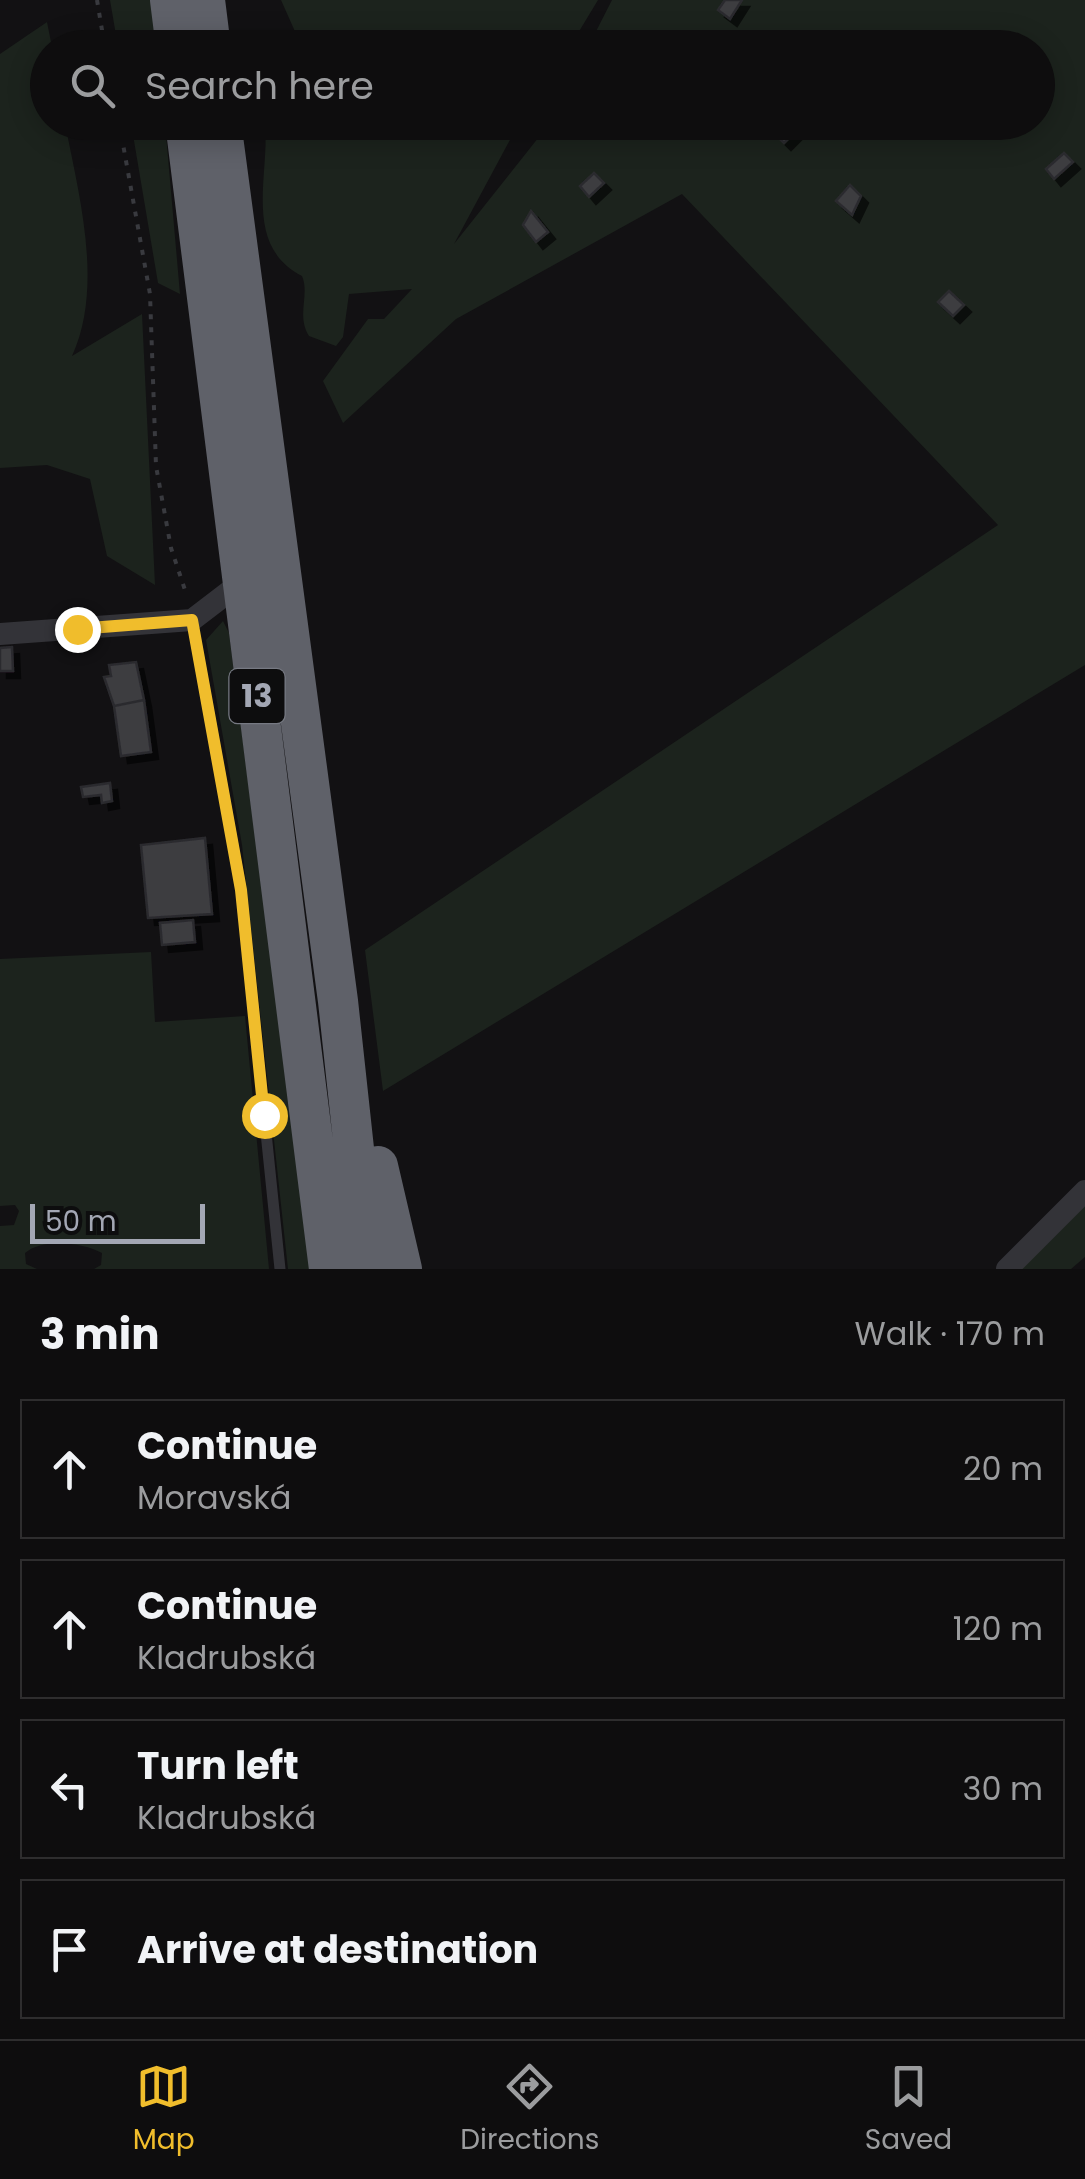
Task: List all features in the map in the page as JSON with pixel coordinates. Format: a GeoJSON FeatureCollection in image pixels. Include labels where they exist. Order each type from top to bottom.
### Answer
{"type":"FeatureCollection","features":[{"type":"Feature","properties":{"kind":"highway"},"geometry":{"type":"LineString","coordinates":[[170,0],[174,30]]}},
{"type":"Feature","properties":{"kind":"highway"},"geometry":{"type":"LineString","coordinates":[[206,0],[210,30]]}},
{"type":"Feature","properties":{"kind":"highway","name":"13"},"geometry":{"type":"LineString","coordinates":[[187,140],[330,1269]]}},
{"type":"Feature","properties":{"kind":"highway","name":"13"},"geometry":{"type":"LineString","coordinates":[[223,140],[338,1001],[368,1269]]}},
{"type":"Feature","properties":{"kind":"highway"},"geometry":{"type":"LineString","coordinates":[[338,1001],[402,1269]]}},
{"type":"Feature","properties":{"kind":"street"},"geometry":{"type":"LineString","coordinates":[[0,634],[192,620],[243,581]]}},
{"type":"Feature","properties":{"kind":"street"},"geometry":{"type":"LineString","coordinates":[[1007,1269],[1085,1191]]}},
{"type":"Feature","properties":{"kind":"lane"},"geometry":{"type":"LineString","coordinates":[[192,620],[241,890],[280,1269]]}},
{"type":"Feature","properties":{"kind":"path"},"geometry":{"type":"LineString","coordinates":[[97,0],[102,30]]}},
{"type":"Feature","properties":{"kind":"path"},"geometry":{"type":"LineString","coordinates":[[122,140],[150,294],[156,466],[171,548],[192,620]]}},
{"type":"Feature","properties":{"kind":"shaded area"},"geometry":{"type":"Polygon","coordinates":[[[110,0],[152,0],[155,30],[115,30],[110,0]]]}},
{"type":"Feature","properties":{"kind":"shaded area"},"geometry":{"type":"Polygon","coordinates":[[[281,0],[598,0],[580,30],[294,30],[281,0]]]}},
{"type":"Feature","properties":{"kind":"shaded area"},"geometry":{"type":"Polygon","coordinates":[[[612,0],[1085,0],[1085,665],[383,1091],[365,950],[998,525],[682,194],[456,319],[343,423],[323,381],[368,319],[384,319],[412,289],[349,294],[343,337],[336,346],[309,336],[304,320],[302,276],[283,263],[265,228],[266,140],[510,140],[454,244],[537,140],[1055,140],[1055,30],[597,30],[612,0]]]}},
{"type":"Feature","properties":{"kind":"shaded area"},"geometry":{"type":"Polygon","coordinates":[[[30,34],[30,140],[68,140],[82,210],[88,271],[81,329],[72,356],[142,314],[155,585],[107,556],[90,479],[47,465],[0,468],[0,54],[30,34]]]}},
{"type":"Feature","properties":{"kind":"shaded area"},"geometry":{"type":"Polygon","coordinates":[[[134,140],[166,140],[180,294],[158,283],[134,140]]]}},
{"type":"Feature","properties":{"kind":"shaded area"},"geometry":{"type":"Polygon","coordinates":[[[223,621],[229,633],[311,1269],[288,1269],[242,845],[206,640],[223,621]]]}},
{"type":"Feature","properties":{"kind":"shaded area"},"geometry":{"type":"Polygon","coordinates":[[[151,952],[155,1022],[245,1016],[269,1269],[94,1269],[101,1265],[102,1253],[62,1243],[41,1245],[25,1253],[26,1264],[37,1269],[0,1269],[0,1226],[14,1225],[19,1211],[15,1205],[0,1206],[0,959],[151,952]]]}},
{"type":"Feature","properties":{"kind":"shaded area"},"geometry":{"type":"Polygon","coordinates":[[[1085,1206],[1085,1257],[1071,1269],[1021,1269],[1085,1206]]]}},
{"type":"Feature","properties":{"kind":"building"},"geometry":{"type":"Polygon","coordinates":[[[725,0],[742,0],[730,19],[718,10],[725,0]]]}},
{"type":"Feature","properties":{"kind":"building"},"geometry":{"type":"Polygon","coordinates":[[[1064,153],[1073,162],[1054,179],[1046,169],[1064,153]]]}},
{"type":"Feature","properties":{"kind":"building"},"geometry":{"type":"Polygon","coordinates":[[[594,173],[604,183],[589,197],[580,186],[594,173]]]}},
{"type":"Feature","properties":{"kind":"building"},"geometry":{"type":"Polygon","coordinates":[[[850,185],[861,196],[852,215],[836,201],[850,185]]]}},
{"type":"Feature","properties":{"kind":"building"},"geometry":{"type":"Polygon","coordinates":[[[531,211],[548,232],[536,242],[523,225],[531,211]]]}},
{"type":"Feature","properties":{"kind":"building"},"geometry":{"type":"Polygon","coordinates":[[[949,291],[964,305],[953,316],[938,302],[949,291]]]}},
{"type":"Feature","properties":{"kind":"building"},"geometry":{"type":"Polygon","coordinates":[[[12,647],[13,671],[0,671],[0,648],[12,647]]]}},
{"type":"Feature","properties":{"kind":"building"},"geometry":{"type":"Polygon","coordinates":[[[136,662],[144,700],[114,706],[104,677],[111,676],[109,665],[136,662]]]}},
{"type":"Feature","properties":{"kind":"building"},"geometry":{"type":"Polygon","coordinates":[[[144,700],[151,752],[121,756],[114,706],[144,700]]]}},
{"type":"Feature","properties":{"kind":"building"},"geometry":{"type":"Polygon","coordinates":[[[110,783],[112,801],[102,803],[101,795],[83,797],[81,787],[110,783]]]}},
{"type":"Feature","properties":{"kind":"building"},"geometry":{"type":"Polygon","coordinates":[[[205,838],[212,914],[148,918],[141,845],[205,838]]]}},
{"type":"Feature","properties":{"kind":"building"},"geometry":{"type":"Polygon","coordinates":[[[193,920],[195,942],[162,945],[160,923],[193,920]]]}},
{"type":"Feature","properties":{"kind":"route"},"geometry":{"type":"LineString","coordinates":[[77,629],[192,620],[241,890],[264,1115]]}}]}
